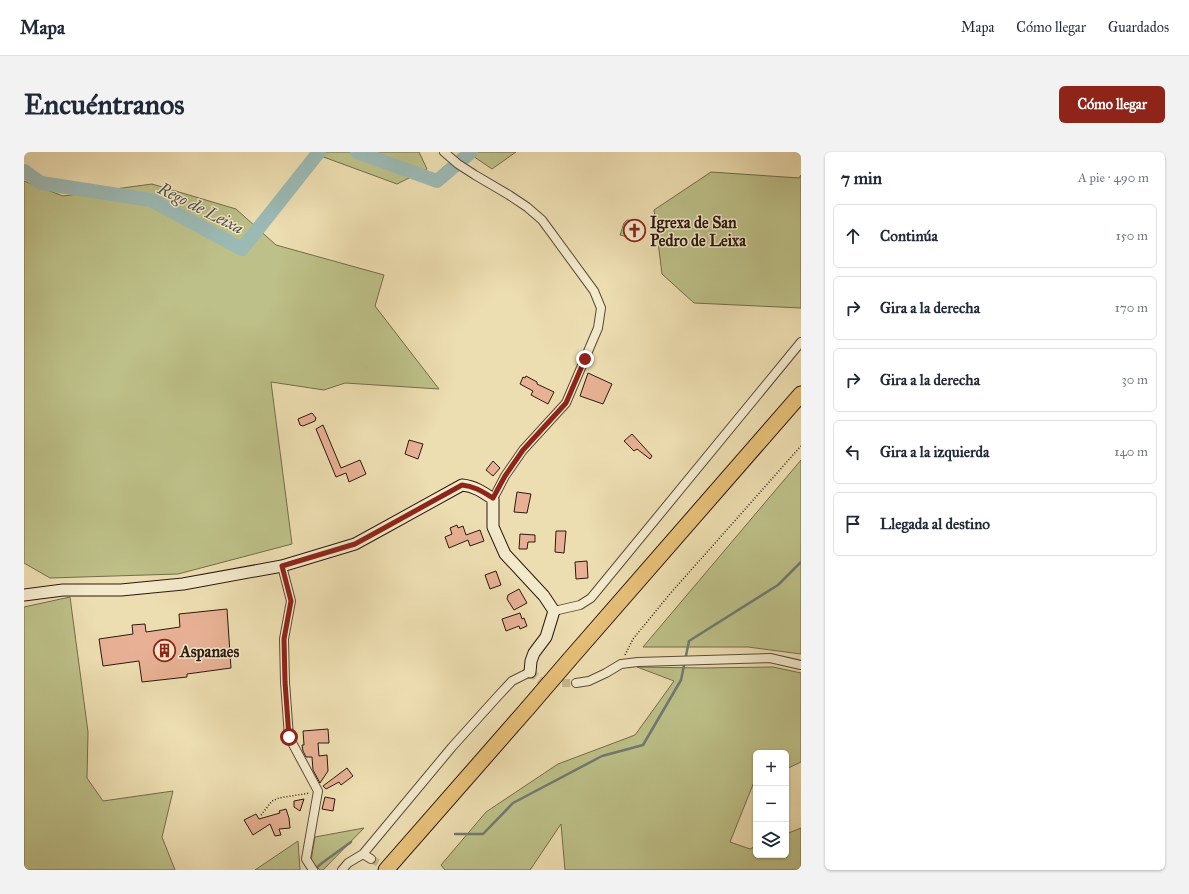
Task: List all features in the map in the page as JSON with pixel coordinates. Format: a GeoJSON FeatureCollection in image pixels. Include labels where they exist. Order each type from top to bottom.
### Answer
{"type":"FeatureCollection","features":[{"type":"Feature","properties":{"kind":"highway"},"geometry":{"type":"LineString","coordinates":[[386,870],[801,394]]}},
{"type":"Feature","properties":{"kind":"street"},"geometry":{"type":"LineString","coordinates":[[444,152],[458,164],[527,207],[542,220],[594,291],[601,308],[598,328],[566,403],[523,450],[505,476],[493,498],[493,527],[505,554],[544,596],[554,610]]}},
{"type":"Feature","properties":{"kind":"street"},"geometry":{"type":"LineString","coordinates":[[554,610],[580,605],[591,598],[801,342]]}},
{"type":"Feature","properties":{"kind":"street"},"geometry":{"type":"LineString","coordinates":[[24,595],[63,590],[121,590],[183,584],[282,566],[355,544],[462,485],[469,485],[479,489],[493,498]]}},
{"type":"Feature","properties":{"kind":"street"},"geometry":{"type":"LineString","coordinates":[[282,566],[291,601],[284,639],[289,737],[318,791],[306,859],[313,870]]}},
{"type":"Feature","properties":{"kind":"street"},"geometry":{"type":"LineString","coordinates":[[342,870],[348,863],[362,854],[452,747],[512,681],[530,672],[531,661],[534,653],[546,637],[554,610]]}},
{"type":"Feature","properties":{"kind":"street"},"geometry":{"type":"LineString","coordinates":[[576,683],[589,681],[621,664],[638,662],[770,658],[801,665]]}},
{"type":"Feature","properties":{"kind":"street"},"geometry":{"type":"LineString","coordinates":[[362,854],[371,859]]}},
{"type":"Feature","properties":{"kind":"path"},"geometry":{"type":"LineString","coordinates":[[621,664],[633,639],[669,594],[801,446]]}},
{"type":"Feature","properties":{"kind":"path"},"geometry":{"type":"LineString","coordinates":[[261,815],[272,801],[279,798],[318,791]]}},
{"type":"Feature","properties":{"kind":"green space"},"geometry":{"type":"Polygon","coordinates":[[[310,152],[419,152],[427,169],[397,184],[310,152]]]}},
{"type":"Feature","properties":{"kind":"green space"},"geometry":{"type":"Polygon","coordinates":[[[467,152],[516,152],[492,169],[467,152]]]}},
{"type":"Feature","properties":{"kind":"green space"},"geometry":{"type":"Polygon","coordinates":[[[711,172],[799,178],[801,175],[801,308],[694,303],[662,274],[654,210],[711,172]]]}},
{"type":"Feature","properties":{"kind":"green space"},"geometry":{"type":"Polygon","coordinates":[[[24,181],[63,196],[152,184],[236,209],[276,245],[384,275],[375,306],[439,389],[345,383],[324,390],[271,382],[292,544],[178,574],[50,578],[24,563],[24,181]]]}},
{"type":"Feature","properties":{"kind":"green space"},"geometry":{"type":"Polygon","coordinates":[[[627,220],[634,221],[628,237],[620,235],[624,223],[627,220]]]}},
{"type":"Feature","properties":{"kind":"green space"},"geometry":{"type":"Polygon","coordinates":[[[801,460],[801,654],[748,647],[643,647],[801,460]]]}},
{"type":"Feature","properties":{"kind":"green space"},"geometry":{"type":"Polygon","coordinates":[[[70,597],[88,732],[87,778],[103,801],[173,791],[162,837],[175,870],[24,870],[24,607],[70,597]]]}},
{"type":"Feature","properties":{"kind":"green space"},"geometry":{"type":"Polygon","coordinates":[[[637,667],[773,667],[801,673],[801,762],[789,768],[789,750],[753,750],[753,784],[730,842],[750,849],[753,848],[753,858],[789,858],[789,833],[801,828],[801,870],[565,870],[561,824],[530,870],[445,870],[441,865],[486,812],[558,764],[635,735],[674,681],[637,667]]]}},
{"type":"Feature","properties":{"kind":"green space"},"geometry":{"type":"Polygon","coordinates":[[[364,828],[323,870],[320,870],[311,861],[315,837],[364,828]]]}},
{"type":"Feature","properties":{"kind":"green space"},"geometry":{"type":"Polygon","coordinates":[[[298,841],[300,870],[255,870],[298,841]]]}},
{"type":"Feature","properties":{"kind":"building","name":"Igrexa de San Pedro de Leixa"},"geometry":{"type":"Polygon","coordinates":[[[634,221],[640,223],[638,237],[629,234],[634,221]]]}},
{"type":"Feature","properties":{"kind":"building"},"geometry":{"type":"Polygon","coordinates":[[[588,373],[612,384],[603,404],[580,396],[588,373]]]}},
{"type":"Feature","properties":{"kind":"building"},"geometry":{"type":"Polygon","coordinates":[[[526,376],[537,382],[537,384],[554,392],[548,404],[531,395],[533,391],[520,384],[523,377],[525,378],[526,376]]]}},
{"type":"Feature","properties":{"kind":"building"},"geometry":{"type":"Polygon","coordinates":[[[312,413],[316,418],[315,421],[303,426],[300,425],[298,419],[312,413]]]}},
{"type":"Feature","properties":{"kind":"building"},"geometry":{"type":"Polygon","coordinates":[[[323,425],[341,468],[360,460],[366,474],[349,482],[346,473],[336,477],[316,429],[323,425]]]}},
{"type":"Feature","properties":{"kind":"building"},"geometry":{"type":"Polygon","coordinates":[[[632,434],[652,456],[650,459],[637,449],[634,451],[624,441],[632,434]]]}},
{"type":"Feature","properties":{"kind":"building"},"geometry":{"type":"Polygon","coordinates":[[[409,440],[423,444],[418,459],[405,454],[409,440]]]}},
{"type":"Feature","properties":{"kind":"building"},"geometry":{"type":"Polygon","coordinates":[[[493,461],[500,468],[493,476],[486,470],[493,461]]]}},
{"type":"Feature","properties":{"kind":"building"},"geometry":{"type":"Polygon","coordinates":[[[517,492],[531,494],[527,513],[514,512],[517,492]]]}},
{"type":"Feature","properties":{"kind":"building"},"geometry":{"type":"Polygon","coordinates":[[[457,525],[458,528],[463,526],[466,535],[480,530],[484,541],[470,546],[468,540],[449,548],[445,537],[452,534],[450,528],[457,525]]]}},
{"type":"Feature","properties":{"kind":"building"},"geometry":{"type":"Polygon","coordinates":[[[556,531],[566,531],[564,553],[555,552],[556,531]]]}},
{"type":"Feature","properties":{"kind":"building"},"geometry":{"type":"Polygon","coordinates":[[[520,534],[535,535],[535,542],[528,542],[527,549],[519,549],[520,534]]]}},
{"type":"Feature","properties":{"kind":"building"},"geometry":{"type":"Polygon","coordinates":[[[587,561],[588,578],[576,579],[575,562],[587,561]]]}},
{"type":"Feature","properties":{"kind":"building"},"geometry":{"type":"Polygon","coordinates":[[[496,571],[501,585],[490,589],[485,575],[496,571]]]}},
{"type":"Feature","properties":{"kind":"building"},"geometry":{"type":"Polygon","coordinates":[[[519,589],[527,603],[514,610],[507,599],[508,595],[519,589]]]}},
{"type":"Feature","properties":{"kind":"building","name":"Aspanaes"},"geometry":{"type":"Polygon","coordinates":[[[227,609],[231,668],[187,674],[187,677],[142,682],[139,661],[103,666],[99,639],[133,634],[132,625],[145,624],[146,632],[180,627],[179,614],[227,609]]]}},
{"type":"Feature","properties":{"kind":"building"},"geometry":{"type":"Polygon","coordinates":[[[520,613],[527,626],[520,629],[519,626],[506,631],[502,619],[520,613]]]}},
{"type":"Feature","properties":{"kind":"building"},"geometry":{"type":"Polygon","coordinates":[[[328,729],[329,743],[318,743],[319,756],[327,755],[328,771],[320,783],[313,770],[312,757],[306,757],[303,751],[303,731],[328,729]]]}},
{"type":"Feature","properties":{"kind":"building"},"geometry":{"type":"Polygon","coordinates":[[[347,768],[353,776],[341,785],[339,782],[326,789],[323,786],[347,768]]]}},
{"type":"Feature","properties":{"kind":"building"},"geometry":{"type":"Polygon","coordinates":[[[325,797],[335,799],[333,811],[322,809],[325,797]]]}},
{"type":"Feature","properties":{"kind":"building"},"geometry":{"type":"Polygon","coordinates":[[[304,799],[300,811],[294,807],[294,801],[304,799]]]}},
{"type":"Feature","properties":{"kind":"building"},"geometry":{"type":"Polygon","coordinates":[[[286,809],[290,828],[279,829],[281,835],[275,836],[270,824],[253,835],[244,820],[256,814],[259,819],[280,813],[279,811],[286,809]]]}},
{"type":"Feature","properties":{"kind":"waterway","name":"Rego de Leixa"},"geometry":{"type":"LineString","coordinates":[[24,171],[41,183],[151,200],[242,249],[319,152]]}},
{"type":"Feature","properties":{"kind":"waterway","name":"Rego de Leixa"},"geometry":{"type":"LineString","coordinates":[[357,152],[437,181],[471,152]]}},
{"type":"Feature","properties":{"kind":"waterway"},"geometry":{"type":"LineString","coordinates":[[455,834],[483,834],[513,803],[602,756],[643,745],[681,680],[689,641],[778,585],[801,562]]}},
{"type":"Feature","properties":{"kind":"waterway"},"geometry":{"type":"LineString","coordinates":[[314,870],[351,842]]}},
{"type":"Feature","properties":{"kind":"tunnel"},"geometry":{"type":"LineString","coordinates":[[530,672],[544,683],[576,683]]}},
{"type":"Feature","properties":{"kind":"tunnel"},"geometry":{"type":"LineString","coordinates":[[371,859],[390,869]]}},
{"type":"Feature","properties":{"kind":"place","name":"Igrexa de San Pedro de Leixa"},"geometry":{"type":"Point","coordinates":[634,231]}},
{"type":"Feature","properties":{"kind":"place","name":"Aspanaes"},"geometry":{"type":"Point","coordinates":[165,651]}},
{"type":"Feature","properties":{"kind":"route"},"geometry":{"type":"LineString","coordinates":[[289,737],[284,639],[291,601],[282,566],[355,544],[462,485],[469,485],[479,489],[493,498],[505,476],[523,450],[566,403],[585,359]]}}]}
